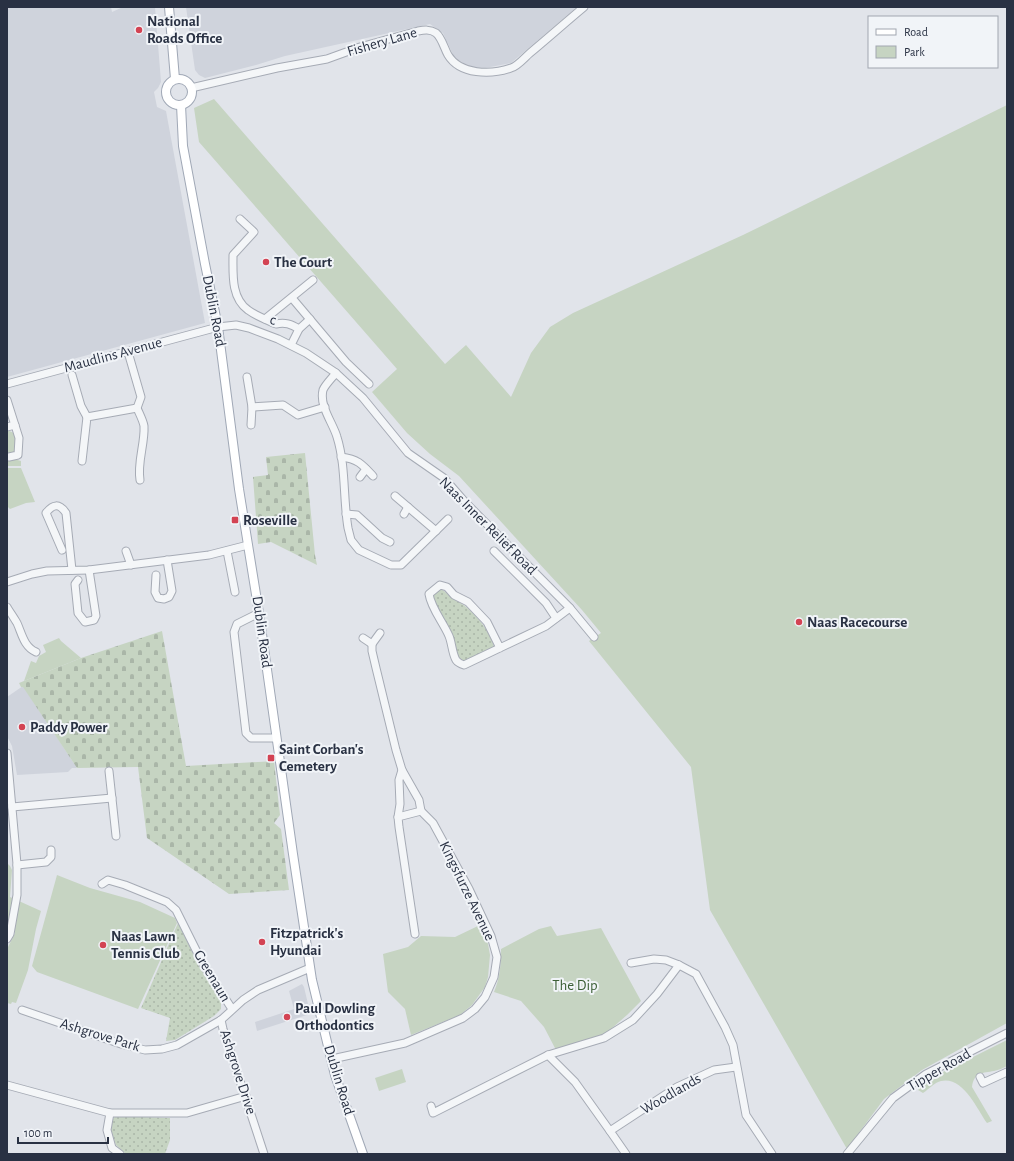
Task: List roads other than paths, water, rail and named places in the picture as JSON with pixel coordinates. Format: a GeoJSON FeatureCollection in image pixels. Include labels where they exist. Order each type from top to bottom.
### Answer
{"type":"FeatureCollection","features":[{"type":"Feature","properties":{"kind":"main road"},"geometry":{"type":"LineString","coordinates":[[169,7],[175,79]]}},
{"type":"Feature","properties":{"kind":"main road"},"geometry":{"type":"LineString","coordinates":[[175,79],[184,80],[191,88],[191,97],[187,102],[181,105],[172,103],[166,95],[168,84],[175,79]]}},
{"type":"Feature","properties":{"kind":"main road","name":"Dublin Road"},"geometry":{"type":"LineString","coordinates":[[181,105],[184,146],[218,327],[239,489],[259,612],[310,968],[335,1075],[363,1154]]}},
{"type":"Feature","properties":{"kind":"street","name":"Fishery Lane"},"geometry":{"type":"LineString","coordinates":[[191,88],[277,68],[327,59],[360,47],[426,30],[435,33],[448,56],[456,64],[465,69],[474,72],[513,68],[584,7]]}},
{"type":"Feature","properties":{"kind":"street","name":"c"},"geometry":{"type":"LineString","coordinates":[[240,219],[254,232],[233,255],[234,283],[238,299],[248,310],[265,319],[276,324],[292,324],[299,329]]}},
{"type":"Feature","properties":{"kind":"street"},"geometry":{"type":"LineString","coordinates":[[265,319],[313,280]]}},
{"type":"Feature","properties":{"kind":"street"},"geometry":{"type":"LineString","coordinates":[[292,298],[346,362],[367,379]]}},
{"type":"Feature","properties":{"kind":"street"},"geometry":{"type":"LineString","coordinates":[[291,346],[299,329],[310,319]]}},
{"type":"Feature","properties":{"kind":"street","name":"Naas Inner Relief Road"},"geometry":{"type":"LineString","coordinates":[[218,327],[236,325],[278,339],[306,353],[336,373],[363,398],[408,453],[444,478],[464,502],[570,608],[594,637]]}},
{"type":"Feature","properties":{"kind":"street","name":"Maudlins Avenue"},"geometry":{"type":"LineString","coordinates":[[7,384],[218,327]]}},
{"type":"Feature","properties":{"kind":"street"},"geometry":{"type":"LineString","coordinates":[[128,352],[141,397],[137,408],[144,425],[138,470],[140,480]]}},
{"type":"Feature","properties":{"kind":"street"},"geometry":{"type":"LineString","coordinates":[[336,373],[323,390],[324,407],[337,436],[341,457],[346,514],[351,540],[359,550],[391,565],[401,565],[448,519]]}},
{"type":"Feature","properties":{"kind":"street"},"geometry":{"type":"LineString","coordinates":[[72,375],[81,406],[87,417],[82,461]]}},
{"type":"Feature","properties":{"kind":"street"},"geometry":{"type":"LineString","coordinates":[[247,376],[252,407],[251,425]]}},
{"type":"Feature","properties":{"kind":"street"},"geometry":{"type":"LineString","coordinates":[[7,400],[19,438],[18,455],[9,456]]}},
{"type":"Feature","properties":{"kind":"street"},"geometry":{"type":"LineString","coordinates":[[252,407],[283,405],[298,415],[324,407]]}},
{"type":"Feature","properties":{"kind":"street"},"geometry":{"type":"LineString","coordinates":[[87,417],[137,408]]}},
{"type":"Feature","properties":{"kind":"street"},"geometry":{"type":"LineString","coordinates":[[7,427],[15,425]]}},
{"type":"Feature","properties":{"kind":"street"},"geometry":{"type":"LineString","coordinates":[[341,457],[352,458],[359,462],[373,476]]}},
{"type":"Feature","properties":{"kind":"street"},"geometry":{"type":"LineString","coordinates":[[360,477],[366,469]]}},
{"type":"Feature","properties":{"kind":"street"},"geometry":{"type":"LineString","coordinates":[[395,496],[436,531]]}},
{"type":"Feature","properties":{"kind":"street"},"geometry":{"type":"LineString","coordinates":[[62,550],[46,513],[51,507],[58,506],[63,508],[66,513],[72,570]]}},
{"type":"Feature","properties":{"kind":"street"},"geometry":{"type":"LineString","coordinates":[[404,514],[408,507]]}},
{"type":"Feature","properties":{"kind":"street"},"geometry":{"type":"LineString","coordinates":[[346,514],[357,515],[380,541],[390,542]]}},
{"type":"Feature","properties":{"kind":"street"},"geometry":{"type":"LineString","coordinates":[[7,581],[47,571],[89,570],[209,555],[248,545]]}},
{"type":"Feature","properties":{"kind":"street"},"geometry":{"type":"LineString","coordinates":[[126,551],[131,565]]}},
{"type":"Feature","properties":{"kind":"street"},"geometry":{"type":"LineString","coordinates":[[227,551],[235,592]]}},
{"type":"Feature","properties":{"kind":"street"},"geometry":{"type":"LineString","coordinates":[[494,551],[546,603],[556,618]]}},
{"type":"Feature","properties":{"kind":"street"},"geometry":{"type":"LineString","coordinates":[[156,575],[155,592],[158,598],[164,599],[169,597],[172,591],[167,560]]}},
{"type":"Feature","properties":{"kind":"street"},"geometry":{"type":"LineString","coordinates":[[78,580],[75,584],[78,613],[85,622],[94,620],[96,616],[89,570]]}},
{"type":"Feature","properties":{"kind":"street"},"geometry":{"type":"LineString","coordinates":[[500,648],[487,622],[468,602],[454,595],[447,587],[440,585],[429,594],[430,603],[438,614],[449,637],[456,660],[464,665],[500,648],[546,626],[570,608]]}},
{"type":"Feature","properties":{"kind":"street"},"geometry":{"type":"LineString","coordinates":[[7,607],[17,623],[23,640],[32,651],[36,652]]}},
{"type":"Feature","properties":{"kind":"street"},"geometry":{"type":"LineString","coordinates":[[259,612],[237,624],[234,632],[246,733],[251,738],[276,738]]}},
{"type":"Feature","properties":{"kind":"street"},"geometry":{"type":"LineString","coordinates":[[363,638],[372,644],[380,633]]}},
{"type":"Feature","properties":{"kind":"street","name":"Kingsfurze Avenue"},"geometry":{"type":"LineString","coordinates":[[332,1059],[405,1043],[463,1018],[475,1009],[485,997],[494,977],[497,957],[491,936],[469,889],[433,823],[421,811],[419,800],[402,770],[376,668],[372,644]]}},
{"type":"Feature","properties":{"kind":"street"},"geometry":{"type":"LineString","coordinates":[[7,753],[17,865],[17,895],[10,934],[7,939]]}},
{"type":"Feature","properties":{"kind":"street","name":"Kingsfurze Avenue"},"geometry":{"type":"LineString","coordinates":[[402,770],[398,817],[415,934]]}},
{"type":"Feature","properties":{"kind":"street"},"geometry":{"type":"LineString","coordinates":[[109,771],[116,836]]}},
{"type":"Feature","properties":{"kind":"street"},"geometry":{"type":"LineString","coordinates":[[12,807],[112,798]]}},
{"type":"Feature","properties":{"kind":"street"},"geometry":{"type":"LineString","coordinates":[[398,817],[421,811]]}},
{"type":"Feature","properties":{"kind":"street"},"geometry":{"type":"LineString","coordinates":[[17,865],[46,862],[51,857],[51,850]]}},
{"type":"Feature","properties":{"kind":"street","name":"Greenaun"},"geometry":{"type":"LineString","coordinates":[[102,884],[108,880],[124,885],[167,902],[176,910],[204,966],[232,1009]]}},
{"type":"Feature","properties":{"kind":"street"},"geometry":{"type":"LineString","coordinates":[[631,963],[654,959],[666,960],[679,964],[696,974],[725,1027],[733,1045],[746,1115],[772,1154]]}},
{"type":"Feature","properties":{"kind":"street"},"geometry":{"type":"LineString","coordinates":[[431,1106],[433,1113],[548,1055],[604,1038],[633,1020],[657,994],[679,964]]}},
{"type":"Feature","properties":{"kind":"street","name":"Ashgrove Drive"},"geometry":{"type":"LineString","coordinates":[[264,1154],[221,1020],[232,1009],[258,990],[310,968]]}},
{"type":"Feature","properties":{"kind":"street","name":"Ashgrove Park"},"geometry":{"type":"LineString","coordinates":[[22,1010],[121,1044],[145,1050],[162,1050],[177,1045],[221,1020]]}},
{"type":"Feature","properties":{"kind":"street","name":"Tipper Road"},"geometry":{"type":"LineString","coordinates":[[846,1154],[893,1098],[926,1074],[1007,1033]]}},
{"type":"Feature","properties":{"kind":"street"},"geometry":{"type":"LineString","coordinates":[[548,1055],[575,1082],[626,1154]]}},
{"type":"Feature","properties":{"kind":"street","name":"Woodlands"},"geometry":{"type":"LineString","coordinates":[[610,1131],[677,1087],[714,1070],[736,1067]]}},
{"type":"Feature","properties":{"kind":"street"},"geometry":{"type":"LineString","coordinates":[[980,1077],[983,1083],[1007,1072]]}},
{"type":"Feature","properties":{"kind":"street"},"geometry":{"type":"LineString","coordinates":[[7,1085],[110,1113],[187,1113],[246,1096]]}},
{"type":"Feature","properties":{"kind":"street"},"geometry":{"type":"LineString","coordinates":[[110,1113],[107,1130],[112,1148],[120,1154]]}},
{"type":"Feature","properties":{"kind":"place","name":"National Roads Office"},"geometry":{"type":"Point","coordinates":[139,30]}},
{"type":"Feature","properties":{"kind":"place","name":"The Court"},"geometry":{"type":"Point","coordinates":[266,262]}},
{"type":"Feature","properties":{"kind":"place","name":"Roseville"},"geometry":{"type":"Point","coordinates":[235,520]}},
{"type":"Feature","properties":{"kind":"place","name":"Naas Racecourse"},"geometry":{"type":"Point","coordinates":[799,622]}},
{"type":"Feature","properties":{"kind":"place","name":"Paddy Power"},"geometry":{"type":"Point","coordinates":[22,727]}},
{"type":"Feature","properties":{"kind":"place","name":"Saint Corban's Cemetery"},"geometry":{"type":"Point","coordinates":[271,758]}},
{"type":"Feature","properties":{"kind":"place","name":"Fitzpatrick's Hyundai"},"geometry":{"type":"Point","coordinates":[262,942]}},
{"type":"Feature","properties":{"kind":"place","name":"Naas Lawn Tennis Club"},"geometry":{"type":"Point","coordinates":[103,945]}},
{"type":"Feature","properties":{"kind":"place","name":"Paul Dowling Orthodontics"},"geometry":{"type":"Point","coordinates":[287,1017]}},
{"type":"Feature","properties":{"kind":"park label","name":"The Dip"},"geometry":{"type":"Point","coordinates":[575,985]}}]}
